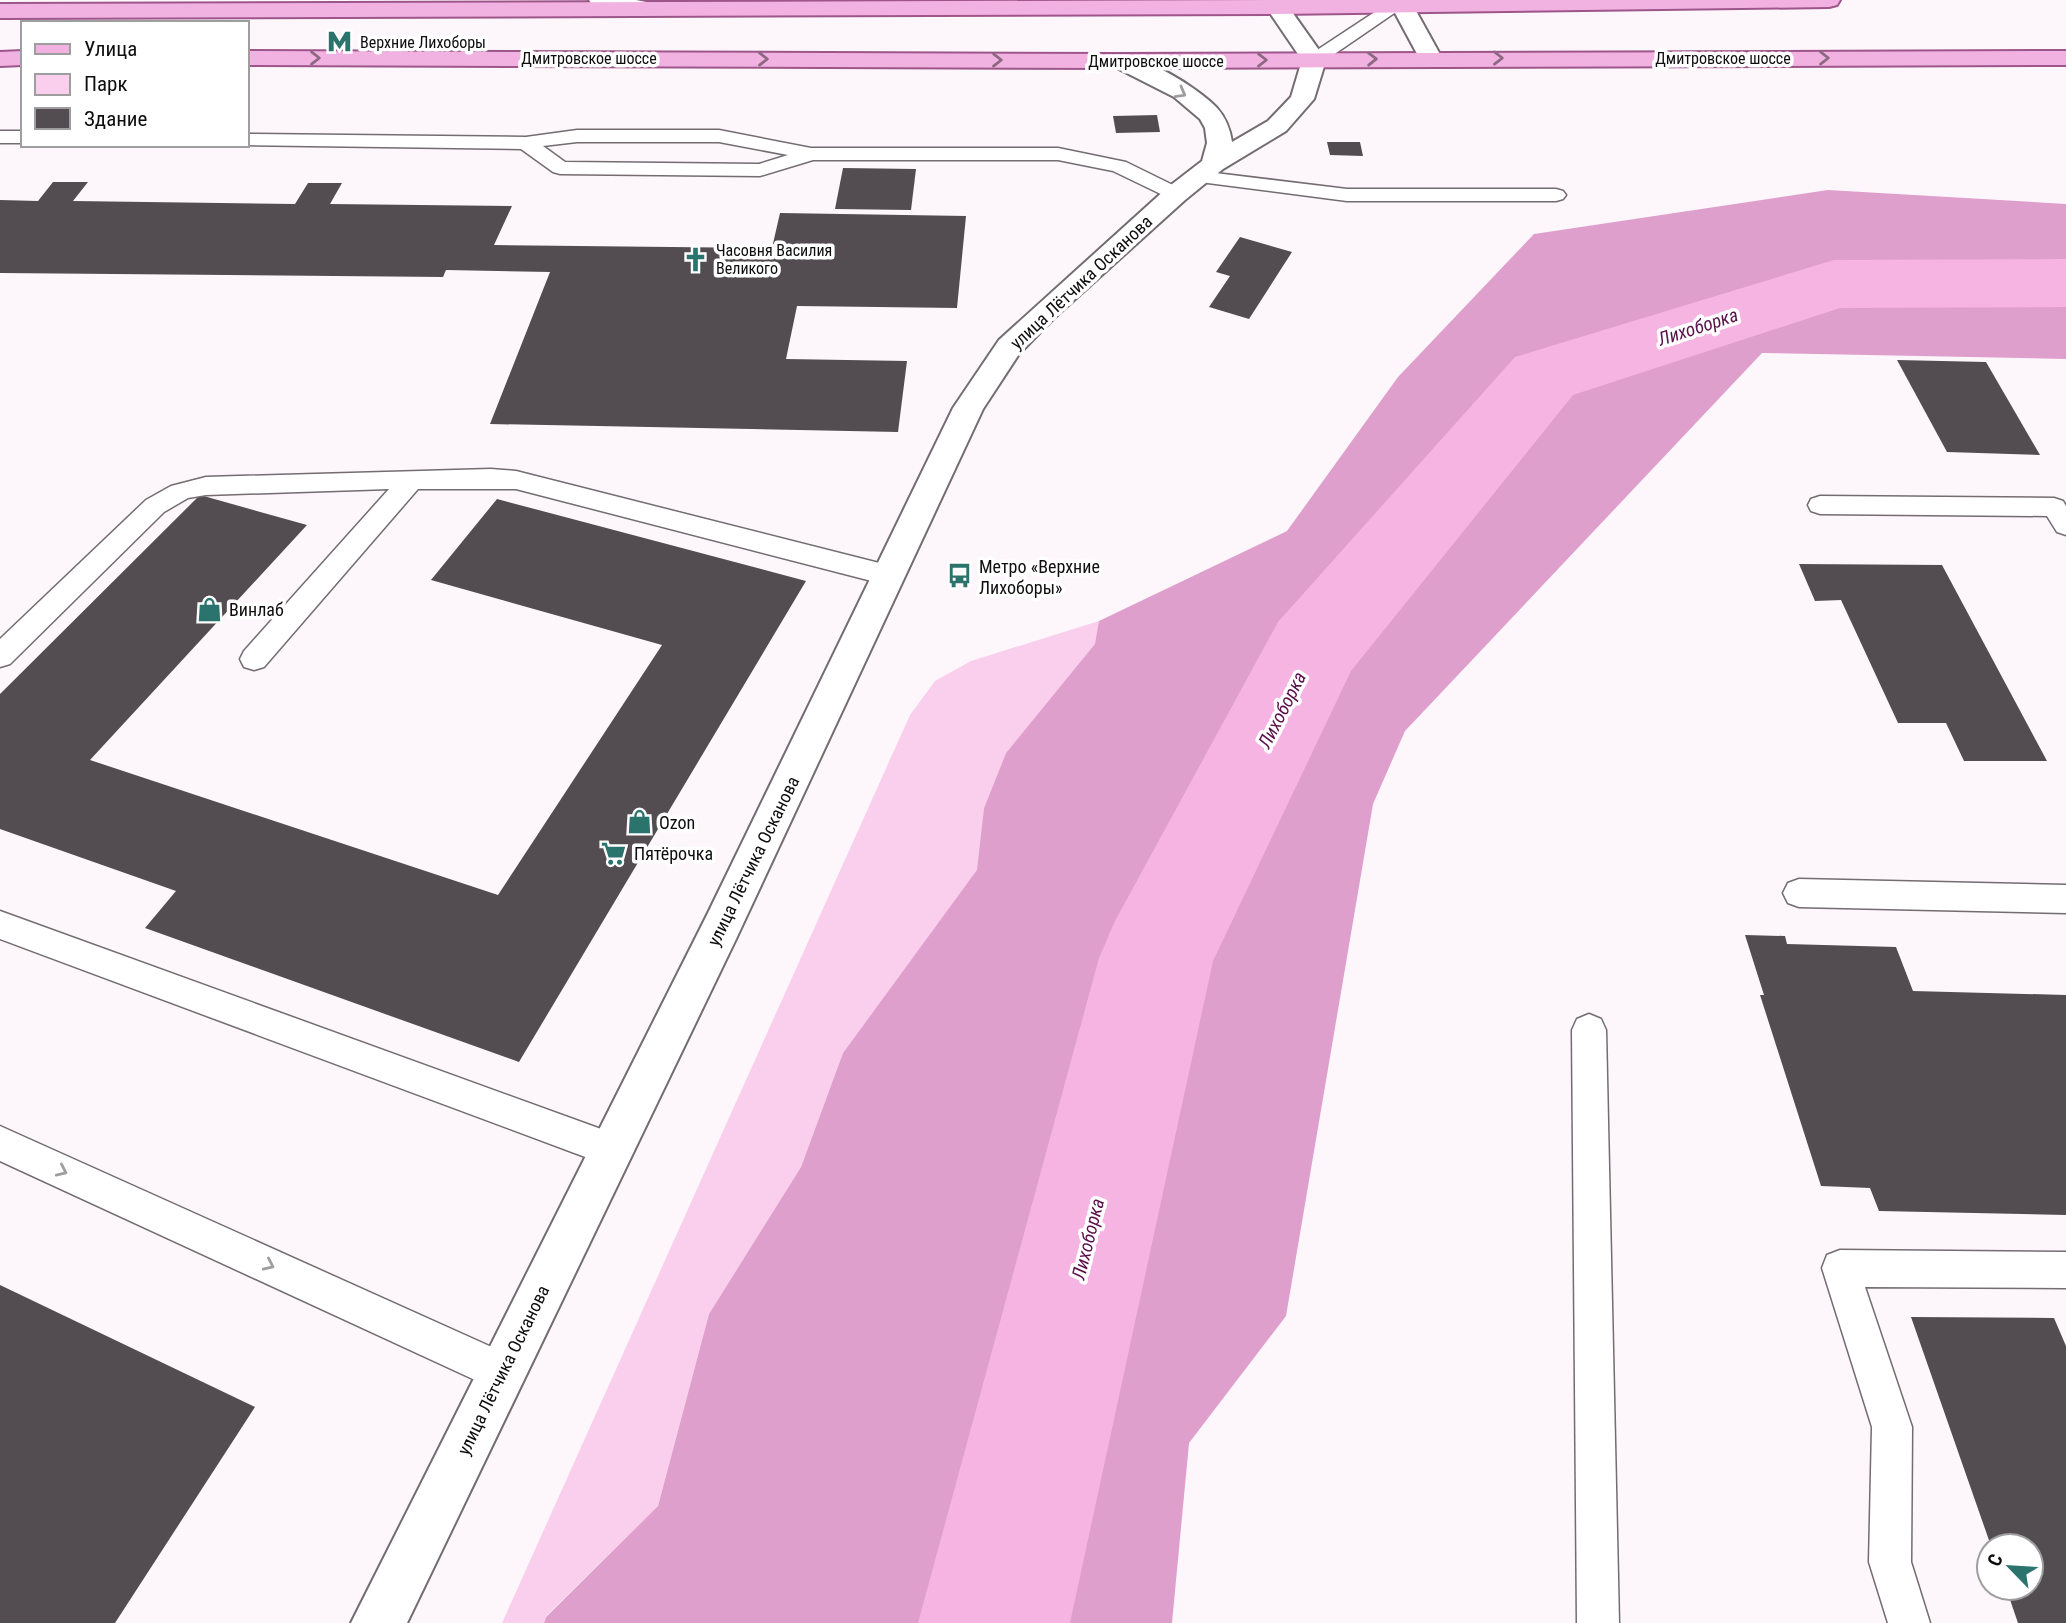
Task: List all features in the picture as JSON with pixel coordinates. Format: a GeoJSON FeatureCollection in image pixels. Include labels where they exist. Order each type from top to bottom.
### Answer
{"type":"FeatureCollection","features":[{"type":"Feature","properties":{"kind":"main road"},"geometry":{"type":"LineString","coordinates":[[0,12],[967,3],[1277,7],[1399,1],[1829,0]]}},
{"type":"Feature","properties":{"kind":"main road"},"geometry":{"type":"LineString","coordinates":[[0,59],[21,58]]}},
{"type":"Feature","properties":{"kind":"main road","name":"Дмитровское шоссе"},"geometry":{"type":"LineString","coordinates":[[248,58],[1121,61],[2066,58]]}},
{"type":"Feature","properties":{"kind":"street"},"geometry":{"type":"LineString","coordinates":[[600,0],[643,8]]}},
{"type":"Feature","properties":{"kind":"street"},"geometry":{"type":"LineString","coordinates":[[1399,1],[1430,58]]}},
{"type":"Feature","properties":{"kind":"street"},"geometry":{"type":"LineString","coordinates":[[1277,7],[1314,60]]}},
{"type":"Feature","properties":{"kind":"street","name":"улица Лётчика Осканова"},"geometry":{"type":"LineString","coordinates":[[378,1623],[891,576],[968,408],[1009,347],[1043,313],[1196,178],[1277,126],[1302,99],[1314,60]]}},
{"type":"Feature","properties":{"kind":"street"},"geometry":{"type":"LineString","coordinates":[[1121,61],[1191,98],[1214,118],[1220,142],[1196,178]]}},
{"type":"Feature","properties":{"kind":"lane"},"geometry":{"type":"LineString","coordinates":[[1314,60],[1399,1]]}},
{"type":"Feature","properties":{"kind":"lane"},"geometry":{"type":"LineString","coordinates":[[248,140],[526,143],[577,136],[719,136],[811,154],[1058,154],[1196,178],[1347,195],[1556,195]]}},
{"type":"Feature","properties":{"kind":"lane"},"geometry":{"type":"LineString","coordinates":[[0,137],[21,137]]}},
{"type":"Feature","properties":{"kind":"lane"},"geometry":{"type":"LineString","coordinates":[[526,143],[560,168],[760,170],[811,154]]}},
{"type":"Feature","properties":{"kind":"lane"},"geometry":{"type":"LineString","coordinates":[[0,656],[155,506],[187,488],[206,486],[505,479],[557,489],[891,576]]}},
{"type":"Feature","properties":{"kind":"lane"},"geometry":{"type":"LineString","coordinates":[[254,660],[412,480]]}},
{"type":"Feature","properties":{"kind":"lane"},"geometry":{"type":"LineString","coordinates":[[540,510],[557,489]]}},
{"type":"Feature","properties":{"kind":"lane"},"geometry":{"type":"LineString","coordinates":[[1820,505],[2054,507],[2066,526]]}},
{"type":"Feature","properties":{"kind":"lane"},"geometry":{"type":"LineString","coordinates":[[1800,894],[2066,899]]}},
{"type":"Feature","properties":{"kind":"lane"},"geometry":{"type":"LineString","coordinates":[[0,925],[612,1150]]}},
{"type":"Feature","properties":{"kind":"lane"},"geometry":{"type":"LineString","coordinates":[[1588,1030],[1598,1623]]}},
{"type":"Feature","properties":{"kind":"lane"},"geometry":{"type":"LineString","coordinates":[[0,1143],[502,1372]]}},
{"type":"Feature","properties":{"kind":"lane"},"geometry":{"type":"LineString","coordinates":[[1909,1623],[1890,1562],[1892,1427],[1840,1268],[2066,1270]]}},
{"type":"Feature","properties":{"kind":"green space"},"geometry":{"type":"Polygon","coordinates":[[[1099,621],[1096,644],[1006,753],[984,808],[978,870],[843,1053],[801,1167],[709,1314],[658,1506],[546,1616],[544,1623],[502,1623],[910,715],[935,681],[971,661],[1099,621]]]}},
{"type":"Feature","properties":{"kind":"shaded area"},"geometry":{"type":"Polygon","coordinates":[[[1828,190],[2066,204],[2066,359],[1762,353],[1405,731],[1373,804],[1286,1316],[1189,1443],[1172,1623],[544,1623],[546,1617],[658,1506],[709,1314],[801,1167],[843,1053],[977,870],[984,808],[1006,753],[1095,644],[1099,621],[1287,531],[1398,377],[1534,234],[1828,190]]]}},
{"type":"Feature","properties":{"kind":"building"},"geometry":{"type":"Polygon","coordinates":[[[1157,115],[1160,132],[1116,133],[1113,116],[1157,115]]]}},
{"type":"Feature","properties":{"kind":"building"},"geometry":{"type":"Polygon","coordinates":[[[1327,142],[1360,142],[1363,156],[1330,155],[1327,142]]]}},
{"type":"Feature","properties":{"kind":"building"},"geometry":{"type":"Polygon","coordinates":[[[843,168],[916,169],[911,210],[835,209],[843,168]]]}},
{"type":"Feature","properties":{"kind":"building"},"geometry":{"type":"Polygon","coordinates":[[[53,182],[88,182],[73,201],[295,204],[308,183],[342,183],[330,204],[512,206],[494,245],[772,248],[780,213],[966,216],[957,308],[797,306],[786,359],[907,361],[898,432],[490,424],[550,272],[446,270],[443,277],[0,273],[0,200],[38,201],[53,182]]]}},
{"type":"Feature","properties":{"kind":"building"},"geometry":{"type":"Polygon","coordinates":[[[1240,237],[1292,252],[1249,319],[1209,307],[1230,276],[1216,272],[1240,237]]]}},
{"type":"Feature","properties":{"kind":"building"},"geometry":{"type":"Polygon","coordinates":[[[1897,360],[1986,362],[2040,455],[1947,452],[1897,360]]]}},
{"type":"Feature","properties":{"kind":"building"},"geometry":{"type":"Polygon","coordinates":[[[200,495],[307,525],[90,760],[498,895],[662,645],[431,580],[497,499],[806,581],[519,1062],[145,928],[176,891],[0,829],[0,694],[200,495]]]}},
{"type":"Feature","properties":{"kind":"building"},"geometry":{"type":"Polygon","coordinates":[[[1799,564],[1942,565],[2047,761],[1964,761],[1946,723],[1898,723],[1841,600],[1815,601],[1799,564]]]}},
{"type":"Feature","properties":{"kind":"building"},"geometry":{"type":"Polygon","coordinates":[[[1745,935],[1785,936],[1787,944],[1896,947],[1913,991],[2066,995],[2066,1215],[1879,1211],[1870,1188],[1821,1186],[1760,995],[1764,995],[1745,935]]]}},
{"type":"Feature","properties":{"kind":"building"},"geometry":{"type":"Polygon","coordinates":[[[0,1285],[255,1407],[115,1623],[0,1623],[0,1285]]]}},
{"type":"Feature","properties":{"kind":"building"},"geometry":{"type":"Polygon","coordinates":[[[1911,1317],[2054,1318],[2066,1346],[2066,1623],[2018,1623],[2011,1602],[2045,1602],[2045,1532],[1986,1532],[1911,1317]]]}},
{"type":"Feature","properties":{"kind":"waterway","name":"Лихоборка"},"geometry":{"type":"LineString","coordinates":[[994,1623],[1156,958],[1313,649],[1544,376],[1834,284],[2066,283]]}},
{"type":"Feature","properties":{"kind":"place","name":"Верхние Лихоборы"},"geometry":{"type":"Point","coordinates":[340,42]}},
{"type":"Feature","properties":{"kind":"place","name":"Часовня Василия Великого"},"geometry":{"type":"Point","coordinates":[696,259]}},
{"type":"Feature","properties":{"kind":"place","name":"Метро «Верхние Лихоборы»"},"geometry":{"type":"Point","coordinates":[959,576]}},
{"type":"Feature","properties":{"kind":"place","name":"Винлаб"},"geometry":{"type":"Point","coordinates":[209,609]}},
{"type":"Feature","properties":{"kind":"place","name":"Ozon"},"geometry":{"type":"Point","coordinates":[639,822]}},
{"type":"Feature","properties":{"kind":"place","name":"Пятёрочка"},"geometry":{"type":"Point","coordinates":[614,853]}}]}
